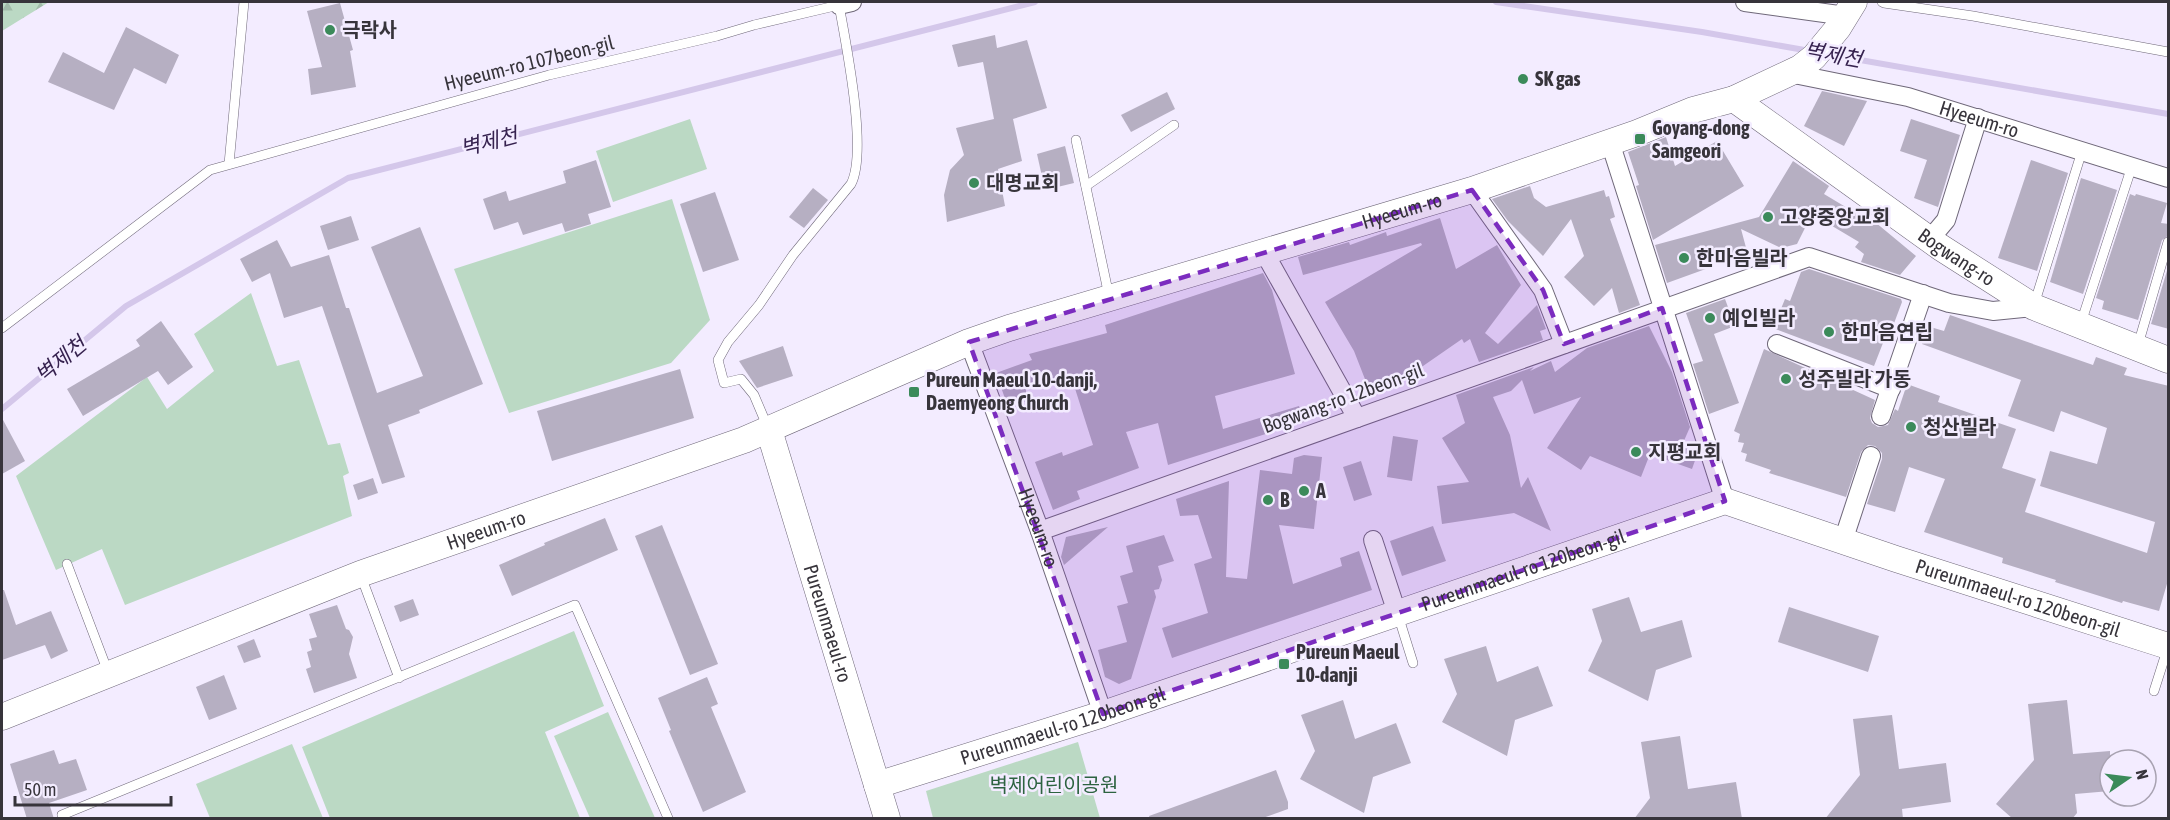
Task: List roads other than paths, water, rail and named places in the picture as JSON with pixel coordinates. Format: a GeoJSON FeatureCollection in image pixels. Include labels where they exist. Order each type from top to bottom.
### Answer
{"type":"FeatureCollection","features":[{"type":"Feature","properties":{"kind":"main road"},"geometry":{"type":"LineString","coordinates":[[1795,70],[1814,57],[1846,15]]}},
{"type":"Feature","properties":{"kind":"main road","name":"Hyeeum-ro"},"geometry":{"type":"LineString","coordinates":[[2,717],[360,574],[769,430],[969,342],[1472,190],[1693,111],[1734,99],[1795,70]]}},
{"type":"Feature","properties":{"kind":"main road","name":"Bogwang-ro"},"geometry":{"type":"LineString","coordinates":[[1734,99],[1929,239],[2034,307],[2169,360]]}},
{"type":"Feature","properties":{"kind":"main road","name":"Pureunmaeul-ro"},"geometry":{"type":"LineString","coordinates":[[769,430],[887,819]]}},
{"type":"Feature","properties":{"kind":"main road","name":"Pureunmaeul-ro 120beon-gil"},"geometry":{"type":"LineString","coordinates":[[877,785],[1103,714],[1725,501],[2169,647]]}},
{"type":"Feature","properties":{"kind":"street"},"geometry":{"type":"LineString","coordinates":[[1746,2],[1846,15]]}},
{"type":"Feature","properties":{"kind":"street","name":"Hyeeum-ro"},"geometry":{"type":"LineString","coordinates":[[1795,70],[1908,97],[2169,178]]}},
{"type":"Feature","properties":{"kind":"street"},"geometry":{"type":"LineString","coordinates":[[1929,239],[1946,220],[1978,118]]}},
{"type":"Feature","properties":{"kind":"street"},"geometry":{"type":"LineString","coordinates":[[1610,142],[1725,501]]}},
{"type":"Feature","properties":{"kind":"street"},"geometry":{"type":"LineString","coordinates":[[1472,190],[1543,290],[1564,344]]}},
{"type":"Feature","properties":{"kind":"street"},"geometry":{"type":"LineString","coordinates":[[1264,252],[1357,418]]}},
{"type":"Feature","properties":{"kind":"street","name":"Bogwang-ro 12beon-gil"},"geometry":{"type":"LineString","coordinates":[[1040,531],[1809,257],[1949,303],[1993,311],[2034,307]]}},
{"type":"Feature","properties":{"kind":"street"},"geometry":{"type":"LineString","coordinates":[[1881,416],[1923,294]]}},
{"type":"Feature","properties":{"kind":"street","name":"Hyeeum-ro"},"geometry":{"type":"LineString","coordinates":[[969,342],[1040,531],[1103,714]]}},
{"type":"Feature","properties":{"kind":"street"},"geometry":{"type":"LineString","coordinates":[[1777,344],[1891,388]]}},
{"type":"Feature","properties":{"kind":"street"},"geometry":{"type":"LineString","coordinates":[[1842,541],[1870,456]]}},
{"type":"Feature","properties":{"kind":"street"},"geometry":{"type":"LineString","coordinates":[[1372,540],[1397,613]]}},
{"type":"Feature","properties":{"kind":"lane"},"geometry":{"type":"LineString","coordinates":[[229,164],[244,2]]}},
{"type":"Feature","properties":{"kind":"lane"},"geometry":{"type":"LineString","coordinates":[[1882,2],[1973,16],[2169,52]]}},
{"type":"Feature","properties":{"kind":"lane"},"geometry":{"type":"LineString","coordinates":[[769,430],[754,395],[741,379],[724,383],[718,360],[728,342],[759,305],[793,255],[856,175],[858,157],[846,3]]}},
{"type":"Feature","properties":{"kind":"lane","name":"Hyeeum-ro 107beon-gil"},"geometry":{"type":"LineString","coordinates":[[2,328],[210,170],[549,75],[846,3]]}},
{"type":"Feature","properties":{"kind":"lane"},"geometry":{"type":"LineString","coordinates":[[1086,186],[1174,125]]}},
{"type":"Feature","properties":{"kind":"lane"},"geometry":{"type":"LineString","coordinates":[[1076,140],[1109,298]]}},
{"type":"Feature","properties":{"kind":"lane"},"geometry":{"type":"LineString","coordinates":[[2034,307],[2082,151]]}},
{"type":"Feature","properties":{"kind":"lane"},"geometry":{"type":"LineString","coordinates":[[2080,326],[2132,166]]}},
{"type":"Feature","properties":{"kind":"lane"},"geometry":{"type":"LineString","coordinates":[[2137,348],[2169,242]]}},
{"type":"Feature","properties":{"kind":"lane"},"geometry":{"type":"LineString","coordinates":[[67,564],[109,674]]}},
{"type":"Feature","properties":{"kind":"lane"},"geometry":{"type":"LineString","coordinates":[[360,574],[399,678]]}},
{"type":"Feature","properties":{"kind":"lane"},"geometry":{"type":"LineString","coordinates":[[63,819],[62,815],[575,605],[669,819]]}},
{"type":"Feature","properties":{"kind":"lane"},"geometry":{"type":"LineString","coordinates":[[1397,613],[1413,663]]}},
{"type":"Feature","properties":{"kind":"lane"},"geometry":{"type":"LineString","coordinates":[[2154,691],[2169,647]]}},
{"type":"Feature","properties":{"kind":"waterway","name":"벽제천"},"geometry":{"type":"LineString","coordinates":[[2,409],[126,306],[348,178],[1035,2]]}},
{"type":"Feature","properties":{"kind":"waterway","name":"벽제천"},"geometry":{"type":"LineString","coordinates":[[1496,2],[1702,32],[1810,51]]}},
{"type":"Feature","properties":{"kind":"waterway","name":"벽제천"},"geometry":{"type":"LineString","coordinates":[[1826,54],[2168,114]]}},
{"type":"Feature","properties":{"kind":"place","name":"극락사"},"geometry":{"type":"Point","coordinates":[330,30]}},
{"type":"Feature","properties":{"kind":"place","name":"SK gas"},"geometry":{"type":"Point","coordinates":[1523,79]}},
{"type":"Feature","properties":{"kind":"place","name":"Goyang-dong Samgeori"},"geometry":{"type":"Point","coordinates":[1640,139]}},
{"type":"Feature","properties":{"kind":"place","name":"대명교회"},"geometry":{"type":"Point","coordinates":[974,183]}},
{"type":"Feature","properties":{"kind":"place","name":"고양중앙교회"},"geometry":{"type":"Point","coordinates":[1768,217]}},
{"type":"Feature","properties":{"kind":"place","name":"한마음빌라"},"geometry":{"type":"Point","coordinates":[1684,258]}},
{"type":"Feature","properties":{"kind":"place","name":"예인빌라"},"geometry":{"type":"Point","coordinates":[1710,318]}},
{"type":"Feature","properties":{"kind":"place","name":"한마음연립"},"geometry":{"type":"Point","coordinates":[1829,332]}},
{"type":"Feature","properties":{"kind":"place","name":"성주빌라 가동"},"geometry":{"type":"Point","coordinates":[1786,379]}},
{"type":"Feature","properties":{"kind":"place","name":"Pureun Maeul 10-danji, Daemyeong Church"},"geometry":{"type":"Point","coordinates":[914,392]}},
{"type":"Feature","properties":{"kind":"place","name":"청산빌라"},"geometry":{"type":"Point","coordinates":[1911,427]}},
{"type":"Feature","properties":{"kind":"place","name":"지평교회"},"geometry":{"type":"Point","coordinates":[1636,452]}},
{"type":"Feature","properties":{"kind":"place","name":"A"},"geometry":{"type":"Point","coordinates":[1304,491]}},
{"type":"Feature","properties":{"kind":"place","name":"B"},"geometry":{"type":"Point","coordinates":[1268,500]}},
{"type":"Feature","properties":{"kind":"place","name":"Pureun Maeul 10-danji"},"geometry":{"type":"Point","coordinates":[1284,664]}},
{"type":"Feature","properties":{"kind":"park label","name":"벽제어린이공원"},"geometry":{"type":"Point","coordinates":[1054,785]}}]}
